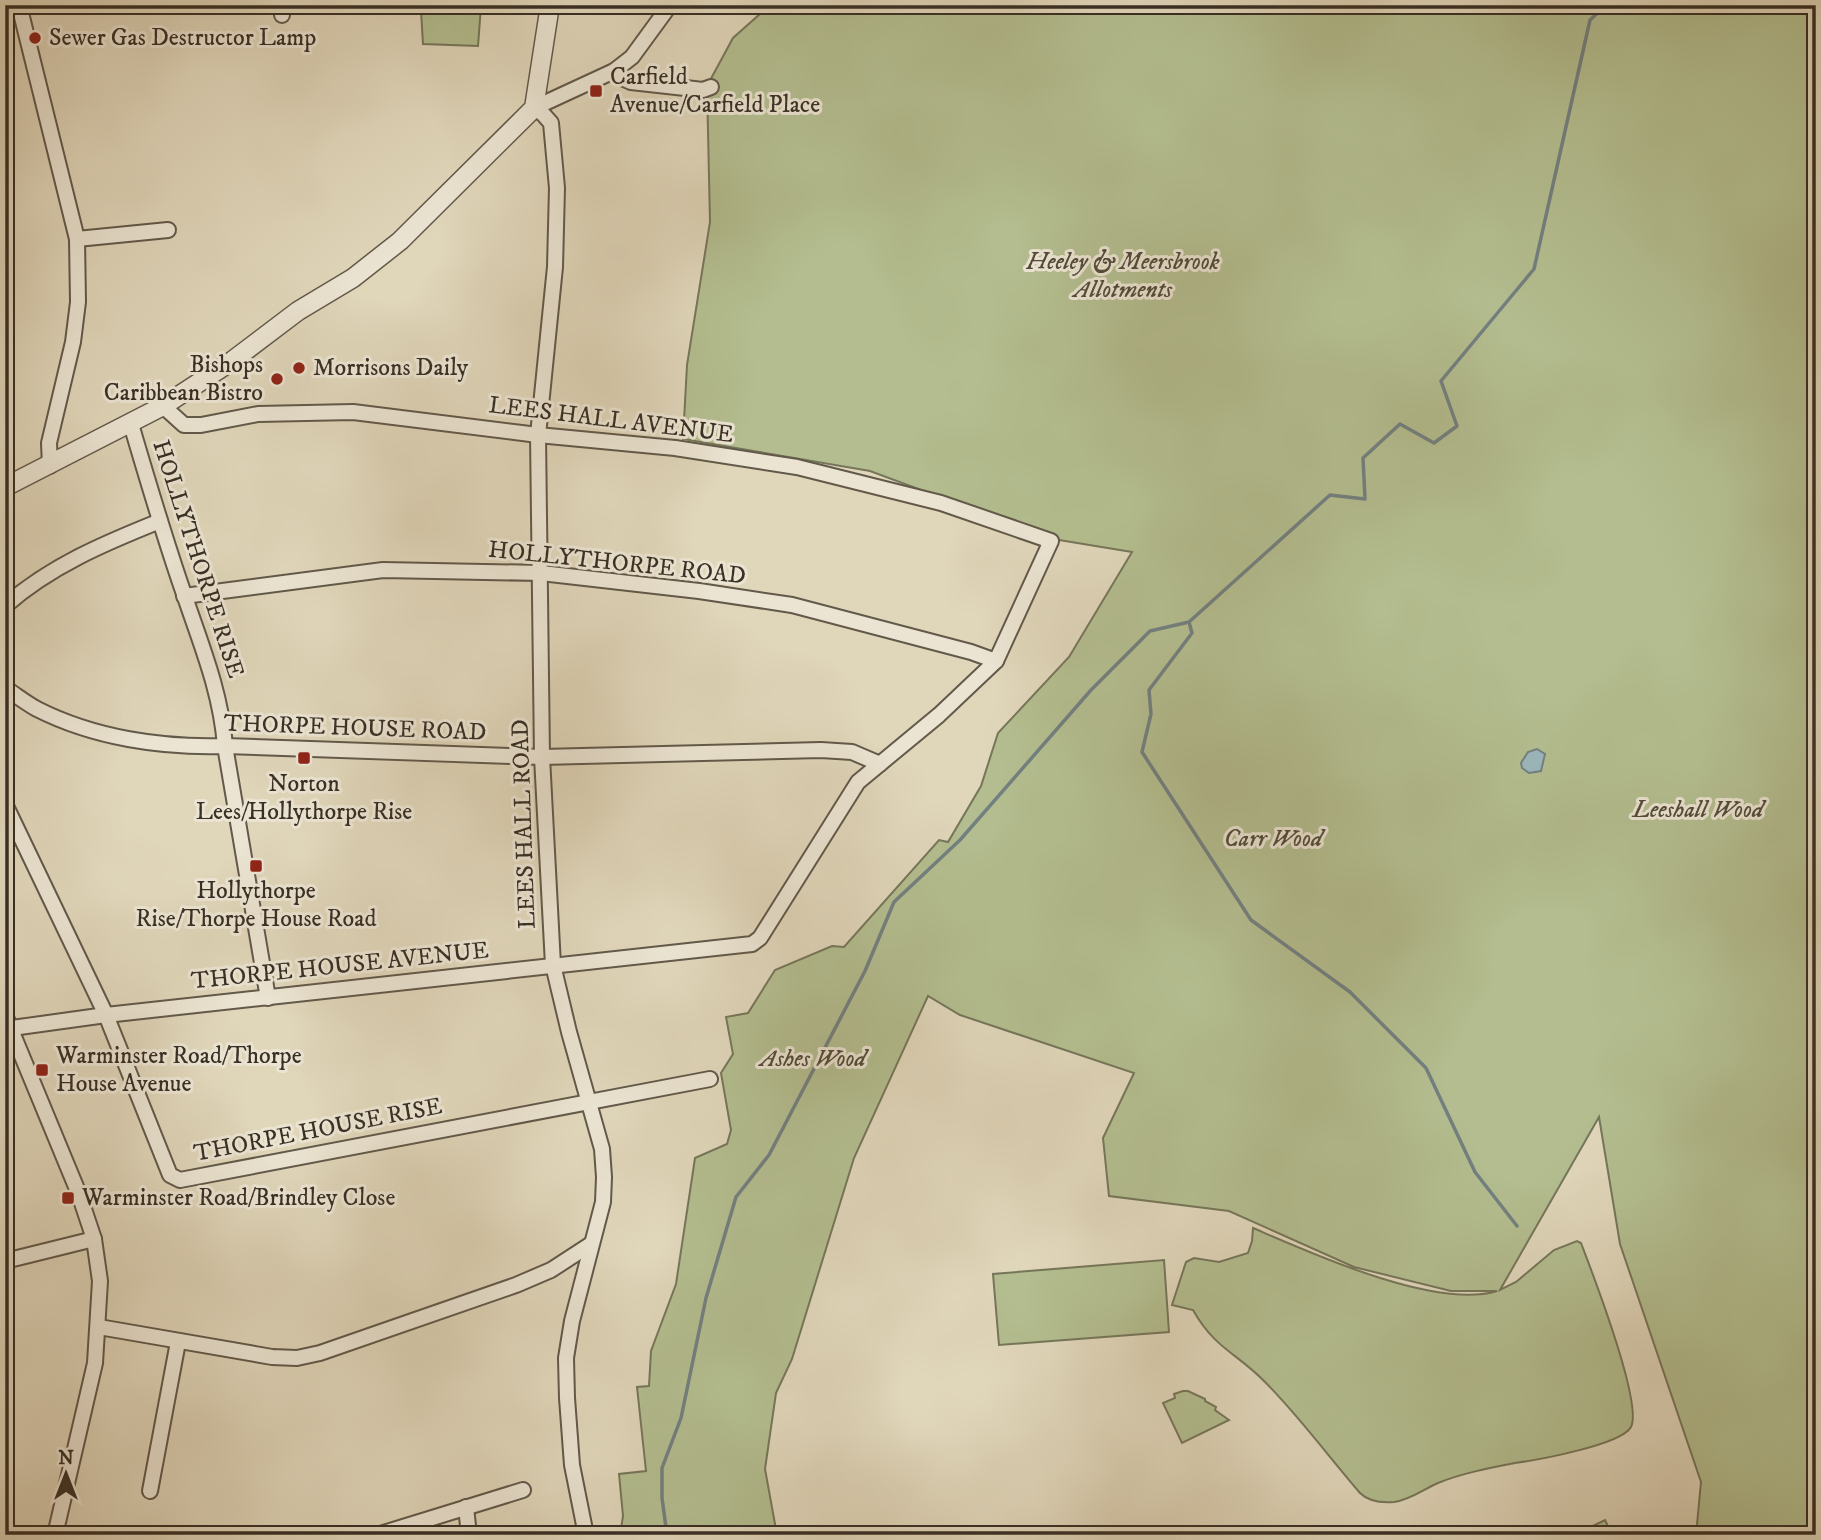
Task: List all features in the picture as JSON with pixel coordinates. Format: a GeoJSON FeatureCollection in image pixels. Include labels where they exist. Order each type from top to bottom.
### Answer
{"type":"FeatureCollection","features":[{"type":"Feature","properties":{"kind":"street"},"geometry":{"type":"LineString","coordinates":[[19,5],[77,239],[78,302],[75,328],[49,443],[50,466]]}},
{"type":"Feature","properties":{"kind":"street"},"geometry":{"type":"LineString","coordinates":[[534,108],[550,5]]}},
{"type":"Feature","properties":{"kind":"street"},"geometry":{"type":"LineString","coordinates":[[5,487],[163,406],[232,361],[298,311],[353,278],[400,241],[534,108],[614,71],[632,57],[670,5]]}},
{"type":"Feature","properties":{"kind":"street"},"geometry":{"type":"LineString","coordinates":[[614,71],[631,82],[703,90],[710,88]]}},
{"type":"Feature","properties":{"kind":"street","name":"LEES HALL ROAD"},"geometry":{"type":"LineString","coordinates":[[534,108],[551,123],[557,188],[555,267],[538,435],[542,757],[553,965],[602,1149],[604,1177],[603,1202],[572,1321],[566,1358],[572,1465],[586,1535]]}},
{"type":"Feature","properties":{"kind":"street"},"geometry":{"type":"LineString","coordinates":[[77,239],[168,230]]}},
{"type":"Feature","properties":{"kind":"street","name":"LEES HALL AVENUE"},"geometry":{"type":"LineString","coordinates":[[163,406],[184,425],[201,425],[258,414],[353,412],[538,435],[675,448],[797,467],[941,503],[1051,541]]}},
{"type":"Feature","properties":{"kind":"street","name":"HOLLYTHORPE RISE"},"geometry":{"type":"LineString","coordinates":[[131,424],[184,596],[209,662],[222,713],[225,746],[268,998]]}},
{"type":"Feature","properties":{"kind":"street"},"geometry":{"type":"LineString","coordinates":[[5,606],[24,589],[63,565],[104,543],[160,521]]}},
{"type":"Feature","properties":{"kind":"street","name":"THORPE HOUSE AVENUE"},"geometry":{"type":"LineString","coordinates":[[8,1022],[106,1015],[752,944],[760,938],[858,782],[939,715],[996,661],[1051,541]]}},
{"type":"Feature","properties":{"kind":"street","name":"HOLLYTHORPE ROAD"},"geometry":{"type":"LineString","coordinates":[[184,596],[383,570],[541,573],[699,591],[792,605],[996,661]]}},
{"type":"Feature","properties":{"kind":"street","name":"THORPE HOUSE ROAD"},"geometry":{"type":"LineString","coordinates":[[5,688],[36,708],[83,728],[138,740],[189,747],[542,757],[821,750],[852,752],[880,764]]}},
{"type":"Feature","properties":{"kind":"street","name":"THORPE HOUSE RISE"},"geometry":{"type":"LineString","coordinates":[[5,804],[106,1015],[170,1175],[180,1180],[710,1079]]}},
{"type":"Feature","properties":{"kind":"street"},"geometry":{"type":"LineString","coordinates":[[8,1022],[79,1194],[94,1239],[100,1281],[99,1327],[86,1407],[55,1535]]}},
{"type":"Feature","properties":{"kind":"street"},"geometry":{"type":"LineString","coordinates":[[5,1262],[94,1239]]}},
{"type":"Feature","properties":{"kind":"street"},"geometry":{"type":"LineString","coordinates":[[99,1327],[272,1357],[297,1358],[320,1353],[516,1285],[551,1270],[591,1244]]}},
{"type":"Feature","properties":{"kind":"street"},"geometry":{"type":"LineString","coordinates":[[150,1491],[177,1342]]}},
{"type":"Feature","properties":{"kind":"street"},"geometry":{"type":"LineString","coordinates":[[376,1535],[523,1490]]}},
{"type":"Feature","properties":{"kind":"street"},"geometry":{"type":"LineString","coordinates":[[466,1507],[469,1535]]}},
{"type":"Feature","properties":{"kind":"green space"},"geometry":{"type":"Polygon","coordinates":[[[770,5],[1816,5],[1816,1535],[1696,1535],[1701,1482],[1620,1244],[1599,1117],[1500,1290],[1516,1282],[1554,1250],[1577,1241],[1581,1243],[1623,1366],[1633,1413],[1631,1427],[1624,1434],[1596,1446],[1466,1474],[1438,1483],[1400,1501],[1376,1501],[1360,1493],[1278,1395],[1210,1334],[1193,1310],[1172,1305],[1186,1262],[1194,1258],[1219,1262],[1248,1253],[1253,1228],[1340,1264],[1408,1286],[1441,1293],[1471,1295],[1497,1291],[1451,1291],[1354,1267],[1229,1211],[1109,1196],[1103,1138],[1134,1073],[960,1015],[928,996],[854,1158],[792,1359],[776,1393],[765,1469],[777,1535],[620,1535],[623,1516],[619,1474],[646,1471],[637,1387],[649,1386],[651,1351],[676,1284],[695,1158],[727,1144],[731,1130],[721,1073],[733,1054],[726,1017],[748,1013],[775,970],[832,946],[844,947],[939,840],[948,842],[981,786],[998,733],[1069,657],[1132,552],[1053,539],[870,471],[683,439],[687,365],[710,222],[707,86],[733,38],[770,5]]]}},
{"type":"Feature","properties":{"kind":"green space"},"geometry":{"type":"Polygon","coordinates":[[[481,6],[478,46],[423,44],[421,11],[481,6]]]}},
{"type":"Feature","properties":{"kind":"green space"},"geometry":{"type":"Polygon","coordinates":[[[1164,1260],[1169,1332],[999,1345],[993,1274],[1164,1260]]]}},
{"type":"Feature","properties":{"kind":"green space"},"geometry":{"type":"Polygon","coordinates":[[[1183,1391],[1205,1399],[1229,1420],[1182,1443],[1163,1403],[1183,1391]]]}},
{"type":"Feature","properties":{"kind":"green space"},"geometry":{"type":"Polygon","coordinates":[[[1605,1520],[1612,1535],[1574,1535],[1605,1520]]]}},
{"type":"Feature","properties":{"kind":"water"},"geometry":{"type":"Polygon","coordinates":[[[1537,749],[1545,754],[1541,771],[1529,773],[1522,768],[1521,763],[1528,752],[1537,749]]]}},
{"type":"Feature","properties":{"kind":"waterway"},"geometry":{"type":"LineString","coordinates":[[667,1535],[662,1498],[662,1468],[681,1418],[706,1298],[736,1197],[769,1155],[865,971],[894,902],[960,840],[1091,690],[1150,631],[1189,622],[1330,495],[1365,499],[1363,458],[1400,424],[1434,443],[1457,426],[1441,381],[1534,269],[1590,20],[1606,5]]}},
{"type":"Feature","properties":{"kind":"waterway"},"geometry":{"type":"LineString","coordinates":[[1189,622],[1192,633],[1149,690],[1151,714],[1142,752],[1251,920],[1350,992],[1426,1068],[1475,1172],[1517,1226]]}},
{"type":"Feature","properties":{"kind":"place","name":"Sewer Gas Destructor Lamp"},"geometry":{"type":"Point","coordinates":[35,38]}},
{"type":"Feature","properties":{"kind":"place","name":"Carfield Avenue/Carfield Place"},"geometry":{"type":"Point","coordinates":[596,91]}},
{"type":"Feature","properties":{"kind":"place","name":"Morrisons Daily"},"geometry":{"type":"Point","coordinates":[299,368]}},
{"type":"Feature","properties":{"kind":"place","name":"Bishops Caribbean Bistro"},"geometry":{"type":"Point","coordinates":[277,379]}},
{"type":"Feature","properties":{"kind":"place","name":"Norton Lees/Hollythorpe Rise"},"geometry":{"type":"Point","coordinates":[304,758]}},
{"type":"Feature","properties":{"kind":"place","name":"Hollythorpe Rise/Thorpe House Road"},"geometry":{"type":"Point","coordinates":[256,866]}},
{"type":"Feature","properties":{"kind":"place","name":"Warminster Road/Thorpe House Avenue"},"geometry":{"type":"Point","coordinates":[42,1070]}},
{"type":"Feature","properties":{"kind":"place","name":"Warminster Road/Brindley Close"},"geometry":{"type":"Point","coordinates":[68,1198]}},
{"type":"Feature","properties":{"kind":"park label","name":"Heeley & Meersbrook Allotments"},"geometry":{"type":"Point","coordinates":[1123,276]}},
{"type":"Feature","properties":{"kind":"park label","name":"Leeshall Wood"},"geometry":{"type":"Point","coordinates":[1698,810]}},
{"type":"Feature","properties":{"kind":"park label","name":"Carr Wood"},"geometry":{"type":"Point","coordinates":[1273,839]}},
{"type":"Feature","properties":{"kind":"park label","name":"Ashes Wood"},"geometry":{"type":"Point","coordinates":[813,1059]}}]}
